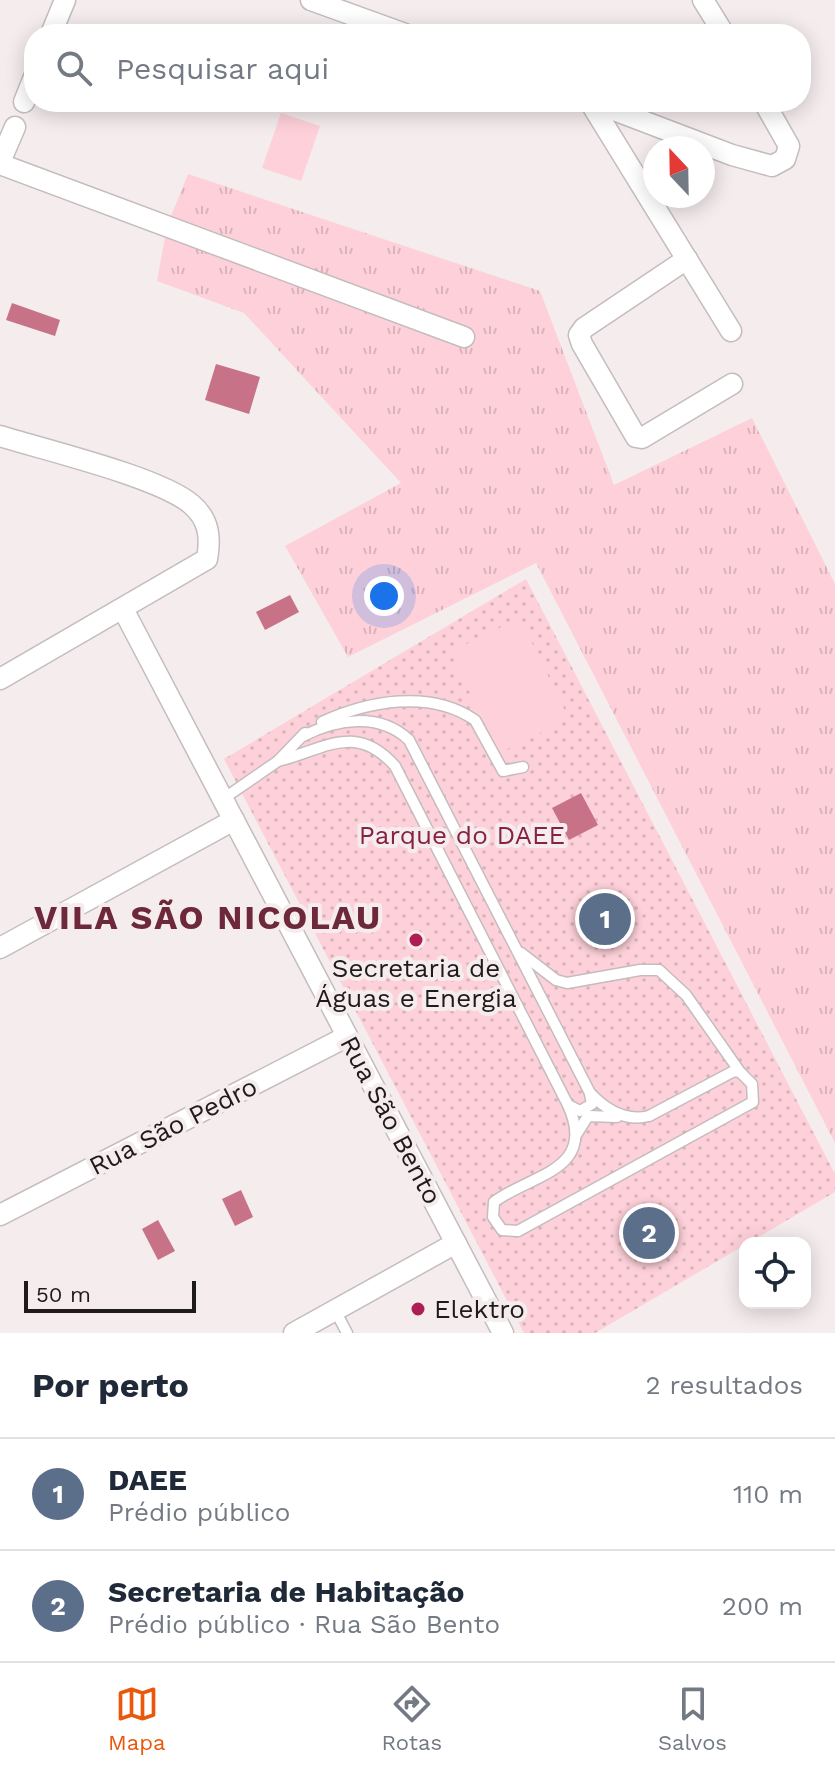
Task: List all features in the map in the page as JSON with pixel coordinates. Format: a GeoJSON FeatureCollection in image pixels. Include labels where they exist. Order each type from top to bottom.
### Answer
{"type":"FeatureCollection","features":[{"type":"Feature","properties":{"kind":"street"},"geometry":{"type":"LineString","coordinates":[[55,24],[65,0]]}},
{"type":"Feature","properties":{"kind":"street"},"geometry":{"type":"LineString","coordinates":[[311,0],[377,24]]}},
{"type":"Feature","properties":{"kind":"street"},"geometry":{"type":"LineString","coordinates":[[703,0],[718,24]]}},
{"type":"Feature","properties":{"kind":"street"},"geometry":{"type":"LineString","coordinates":[[597,112],[731,331]]}},
{"type":"Feature","properties":{"kind":"street"},"geometry":{"type":"LineString","coordinates":[[618,112],[732,155],[776,165],[788,155],[787,140],[770,112]]}},
{"type":"Feature","properties":{"kind":"street"},"geometry":{"type":"LineString","coordinates":[[15,127],[0,163],[464,337]]}},
{"type":"Feature","properties":{"kind":"street"},"geometry":{"type":"LineString","coordinates":[[715,154],[732,155]]}},
{"type":"Feature","properties":{"kind":"street"},"geometry":{"type":"LineString","coordinates":[[663,208],[665,222]]}},
{"type":"Feature","properties":{"kind":"street"},"geometry":{"type":"LineString","coordinates":[[687,259],[584,328],[579,335],[582,344],[636,437],[642,438],[732,384]]}},
{"type":"Feature","properties":{"kind":"street"},"geometry":{"type":"LineString","coordinates":[[0,436],[177,495],[192,505],[208,529],[207,559],[0,679]]}},
{"type":"Feature","properties":{"kind":"street","name":"Rua São Bento"},"geometry":{"type":"LineString","coordinates":[[123,609],[503,1333]]}},
{"type":"Feature","properties":{"kind":"street"},"geometry":{"type":"LineString","coordinates":[[0,948],[234,820]]}},
{"type":"Feature","properties":{"kind":"street","name":"Rua São Pedro"},"geometry":{"type":"LineString","coordinates":[[0,1215],[346,1037]]}},
{"type":"Feature","properties":{"kind":"street"},"geometry":{"type":"LineString","coordinates":[[294,1333],[456,1243]]}},
{"type":"Feature","properties":{"kind":"lane"},"geometry":{"type":"LineString","coordinates":[[223,799],[278,761],[314,726],[342,713],[398,700],[416,700],[475,720],[503,771],[523,767]]}},
{"type":"Feature","properties":{"kind":"lane"},"geometry":{"type":"LineString","coordinates":[[303,736],[332,724],[367,721],[393,727],[409,740],[590,1093],[607,1109],[635,1118]]}},
{"type":"Feature","properties":{"kind":"lane"},"geometry":{"type":"LineString","coordinates":[[300,756],[303,736]]}},
{"type":"Feature","properties":{"kind":"lane"},"geometry":{"type":"LineString","coordinates":[[278,761],[300,756],[330,743],[352,741],[376,748],[395,766],[568,1105],[575,1124],[574,1138]]}},
{"type":"Feature","properties":{"kind":"lane"},"geometry":{"type":"LineString","coordinates":[[516,949],[556,980],[567,983],[640,970],[659,970],[686,995],[754,1089],[753,1102],[749,1107],[518,1231],[502,1230],[493,1217],[494,1202],[558,1168],[566,1160],[574,1138],[588,1116],[635,1118],[656,1114],[725,1074],[740,1072]]}},
{"type":"Feature","properties":{"kind":"lane"},"geometry":{"type":"LineString","coordinates":[[568,1105],[580,1111],[589,1108],[590,1093]]}},
{"type":"Feature","properties":{"kind":"lane"},"geometry":{"type":"LineString","coordinates":[[335,1310],[347,1333]]}},
{"type":"Feature","properties":{"kind":"green space"},"geometry":{"type":"Polygon","coordinates":[[[281,113],[320,126],[301,181],[262,168],[281,113]]]}},
{"type":"Feature","properties":{"kind":"green space"},"geometry":{"type":"Polygon","coordinates":[[[188,174],[540,291],[614,485],[752,418],[835,584],[835,1143],[536,563],[348,657],[285,546],[401,483],[244,313],[157,281],[167,226],[188,174]]]}},
{"type":"Feature","properties":{"kind":"green space","name":"Parque do DAEE"},"geometry":{"type":"Polygon","coordinates":[[[526,579],[835,1174],[835,1192],[758,1237],[739,1237],[739,1248],[595,1333],[524,1333],[224,759],[526,579]]]}},
{"type":"Feature","properties":{"kind":"green space"},"geometry":{"type":"Polygon","coordinates":[[[520,618],[569,719],[499,753],[450,652],[520,618]]]}},
{"type":"Feature","properties":{"kind":"shaded area"},"geometry":{"type":"Polygon","coordinates":[[[12,303],[60,320],[55,336],[6,320],[12,303]]]}},
{"type":"Feature","properties":{"kind":"shaded area"},"geometry":{"type":"Polygon","coordinates":[[[216,364],[260,377],[249,414],[205,400],[216,364]]]}},
{"type":"Feature","properties":{"kind":"shaded area"},"geometry":{"type":"Polygon","coordinates":[[[290,595],[299,612],[265,630],[256,612],[290,595]]]}},
{"type":"Feature","properties":{"kind":"shaded area"},"geometry":{"type":"Polygon","coordinates":[[[581,793],[598,825],[569,840],[552,808],[581,793]]]}},
{"type":"Feature","properties":{"kind":"shaded area"},"geometry":{"type":"Polygon","coordinates":[[[241,1190],[253,1217],[235,1226],[222,1199],[241,1190]]]}},
{"type":"Feature","properties":{"kind":"shaded area"},"geometry":{"type":"Polygon","coordinates":[[[158,1220],[175,1251],[158,1260],[142,1229],[158,1220]]]}},
{"type":"Feature","properties":{"kind":"place","name":"DAEE"},"geometry":{"type":"Point","coordinates":[605,919]}},
{"type":"Feature","properties":{"kind":"place","name":"Secretaria de Águas e Energia"},"geometry":{"type":"Point","coordinates":[416,940]}},
{"type":"Feature","properties":{"kind":"place","name":"Secretaria de Habitação"},"geometry":{"type":"Point","coordinates":[649,1233]}},
{"type":"Feature","properties":{"kind":"place","name":"Elektro"},"geometry":{"type":"Point","coordinates":[418,1309]}},
{"type":"Feature","properties":{"kind":"district","name":"VILA SÃO NICOLAU"},"geometry":{"type":"Point","coordinates":[208,917]}}]}
